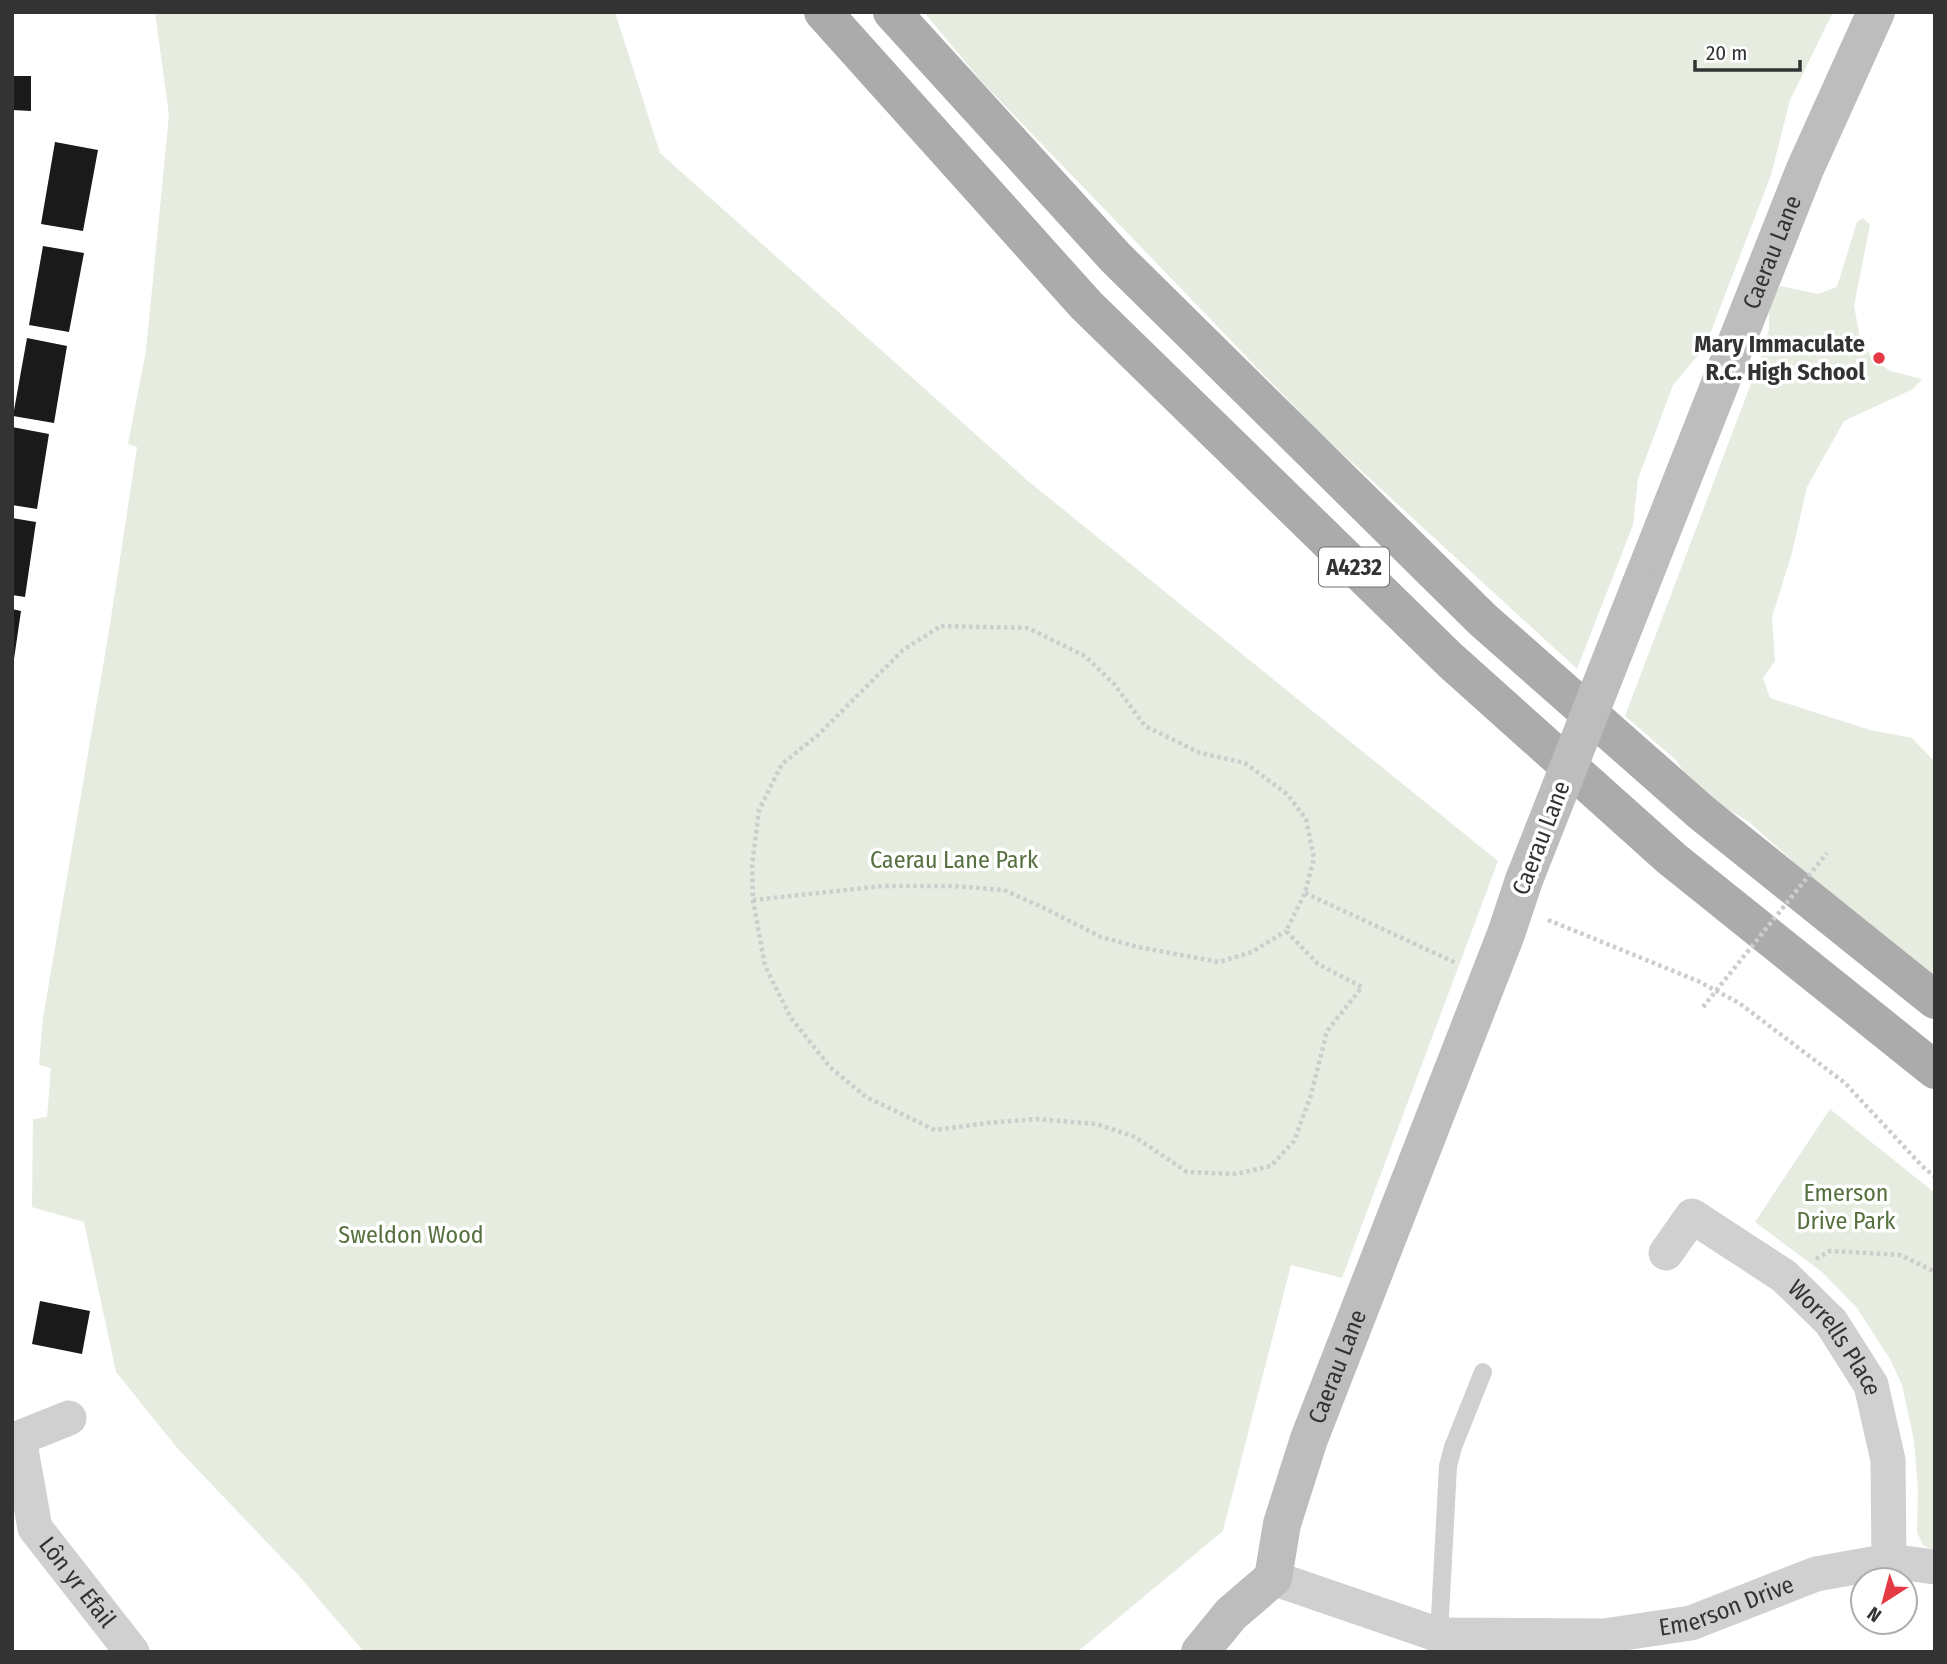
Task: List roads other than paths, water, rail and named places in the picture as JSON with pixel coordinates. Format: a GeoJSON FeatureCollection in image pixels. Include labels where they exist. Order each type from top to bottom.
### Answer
{"type":"FeatureCollection","features":[{"type":"Feature","properties":{"kind":"main road","name":"A4232"},"geometry":{"type":"LineString","coordinates":[[823,12],[1086,304],[1450,660],[1672,859],[1935,1070]]}},
{"type":"Feature","properties":{"kind":"main road","name":"A4232"},"geometry":{"type":"LineString","coordinates":[[892,12],[1116,258],[1483,620],[1702,813],[1935,1000]]}},
{"type":"Feature","properties":{"kind":"street","name":"Caerau Lane"},"geometry":{"type":"LineString","coordinates":[[1273,1578],[1282,1524],[1308,1439],[1489,978],[1524,880],[1805,169],[1876,12]]}},
{"type":"Feature","properties":{"kind":"street","name":"Worrells Place"},"geometry":{"type":"LineString","coordinates":[[1666,1253],[1692,1216],[1784,1276],[1831,1322],[1871,1385],[1888,1460],[1889,1561]]}},
{"type":"Feature","properties":{"kind":"street","name":"Lôn yr Efail"},"geometry":{"type":"LineString","coordinates":[[69,1418],[19,1437],[35,1528],[132,1652]]}},
{"type":"Feature","properties":{"kind":"street","name":"Emerson Drive"},"geometry":{"type":"LineString","coordinates":[[1273,1578],[1439,1635],[1604,1644],[1691,1623],[1816,1574],[1889,1561],[1935,1567]]}},
{"type":"Feature","properties":{"kind":"street"},"geometry":{"type":"LineString","coordinates":[[1200,1652],[1231,1614],[1273,1578]]}},
{"type":"Feature","properties":{"kind":"lane"},"geometry":{"type":"LineString","coordinates":[[1439,1635],[1448,1466],[1483,1372]]}},
{"type":"Feature","properties":{"kind":"place","name":"Mary Immaculate R.C. High School"},"geometry":{"type":"Point","coordinates":[1879,358]}},
{"type":"Feature","properties":{"kind":"park label","name":"Caerau Lane Park"},"geometry":{"type":"Point","coordinates":[954,860]}},
{"type":"Feature","properties":{"kind":"park label","name":"Emerson Drive Park"},"geometry":{"type":"Point","coordinates":[1846,1207]}},
{"type":"Feature","properties":{"kind":"park label","name":"Sweldon Wood"},"geometry":{"type":"Point","coordinates":[411,1235]}}]}
